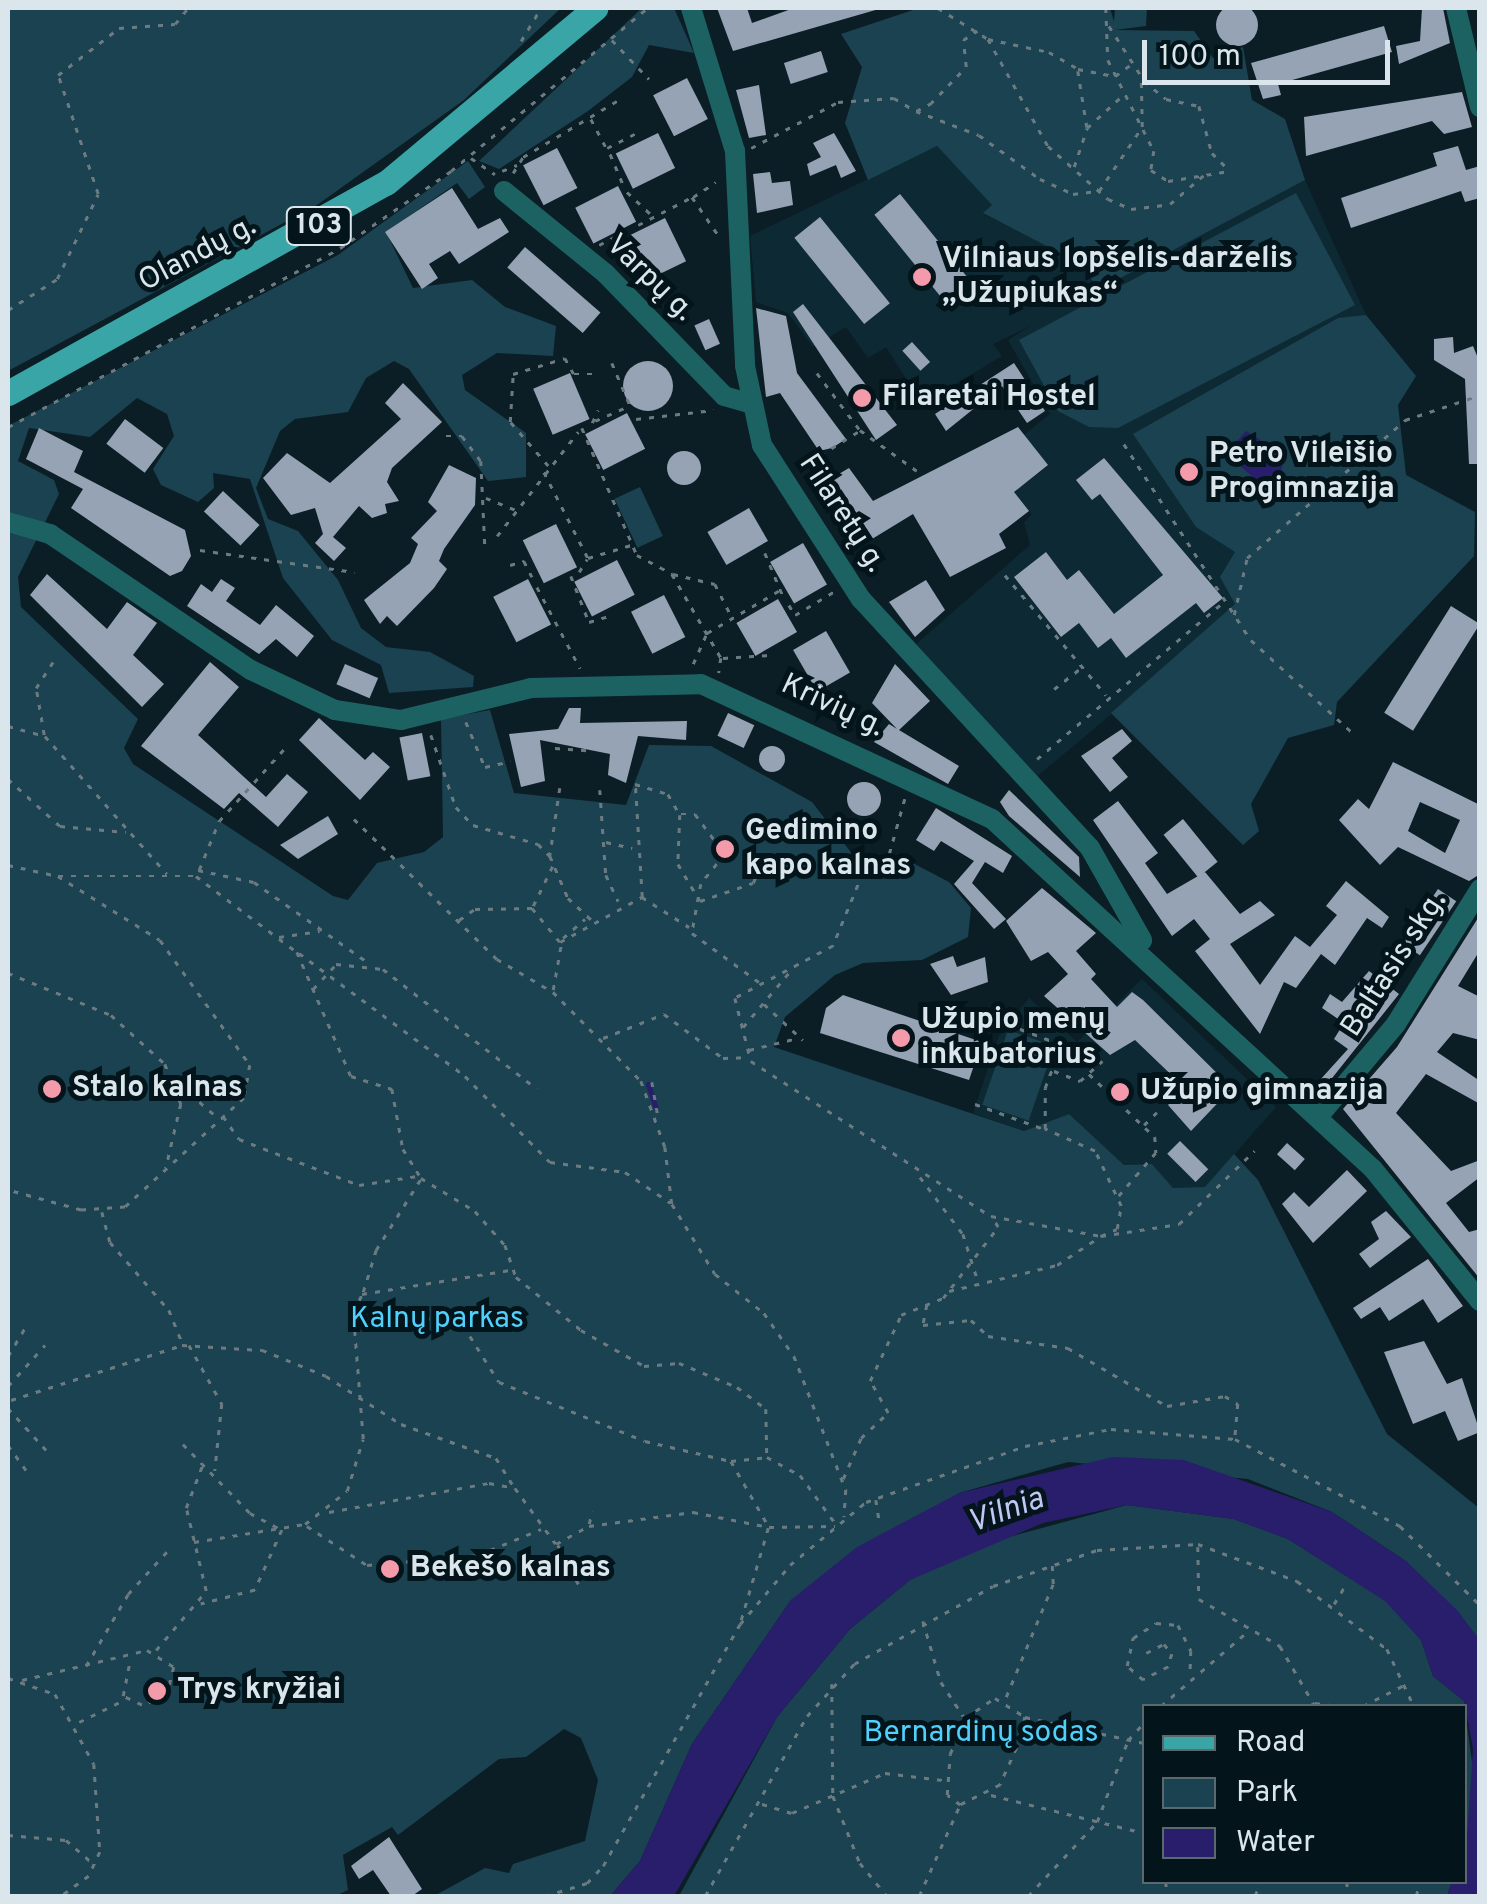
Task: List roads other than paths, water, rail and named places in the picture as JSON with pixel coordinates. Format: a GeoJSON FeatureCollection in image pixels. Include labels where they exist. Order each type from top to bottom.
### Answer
{"type":"FeatureCollection","features":[{"type":"Feature","properties":{"kind":"main road","name":"Olandų g."},"geometry":{"type":"LineString","coordinates":[[8,392],[386,183],[596,8]]}},
{"type":"Feature","properties":{"kind":"street","name":"Filaretų g."},"geometry":{"type":"LineString","coordinates":[[691,8],[735,151],[742,403],[780,479],[850,583],[918,671],[1020,773],[1105,874],[1153,959]]}},
{"type":"Feature","properties":{"kind":"street"},"geometry":{"type":"LineString","coordinates":[[1456,8],[1480,107]]}},
{"type":"Feature","properties":{"kind":"street","name":"Varpų g."},"geometry":{"type":"LineString","coordinates":[[504,191],[581,254],[742,403]]}},
{"type":"Feature","properties":{"kind":"street","name":"Krivių g."},"geometry":{"type":"LineString","coordinates":[[8,522],[50,534],[299,696],[357,716],[429,716],[531,688],[684,684],[808,726],[992,819],[1084,896],[1318,1116],[1480,1301]]}},
{"type":"Feature","properties":{"kind":"street"},"geometry":{"type":"LineString","coordinates":[[1084,896],[1105,874]]}},
{"type":"Feature","properties":{"kind":"street","name":"Baltasis skg."},"geometry":{"type":"LineString","coordinates":[[1318,1116],[1396,1024],[1477,894]]}},
{"type":"Feature","properties":{"kind":"water"},"geometry":{"type":"Polygon","coordinates":[[[1246,431],[1284,455],[1279,484],[1262,485],[1238,464],[1233,446],[1246,431]]]}},
{"type":"Feature","properties":{"kind":"water","name":"Vilnia"},"geometry":{"type":"Polygon","coordinates":[[[1113,1457],[1184,1460],[1332,1512],[1407,1562],[1457,1610],[1479,1639],[1479,1896],[1447,1896],[1451,1884],[1467,1884],[1473,1749],[1467,1704],[1433,1676],[1421,1640],[1385,1601],[1288,1539],[1233,1519],[1127,1505],[1043,1523],[910,1580],[850,1629],[777,1717],[674,1896],[610,1896],[640,1861],[692,1744],[791,1600],[857,1547],[959,1493],[1113,1457]]]}},
{"type":"Feature","properties":{"kind":"waterway"},"geometry":{"type":"LineString","coordinates":[[648,1084],[656,1108]]}},
{"type":"Feature","properties":{"kind":"place","name":"Vilniaus lopšelis-darželis „Užupiukas“"},"geometry":{"type":"Point","coordinates":[922,277]}},
{"type":"Feature","properties":{"kind":"place","name":"Filaretai Hostel"},"geometry":{"type":"Point","coordinates":[862,398]}},
{"type":"Feature","properties":{"kind":"place","name":"Petro Vileišio Progimnazija"},"geometry":{"type":"Point","coordinates":[1189,472]}},
{"type":"Feature","properties":{"kind":"place","name":"Gedimino kapo kalnas"},"geometry":{"type":"Point","coordinates":[725,849]}},
{"type":"Feature","properties":{"kind":"place","name":"Užupio menų inkubatorius"},"geometry":{"type":"Point","coordinates":[901,1038]}},
{"type":"Feature","properties":{"kind":"place","name":"Stalo kalnas"},"geometry":{"type":"Point","coordinates":[52,1089]}},
{"type":"Feature","properties":{"kind":"place","name":"Užupio gimnazija"},"geometry":{"type":"Point","coordinates":[1120,1092]}},
{"type":"Feature","properties":{"kind":"place","name":"Bekešo kalnas"},"geometry":{"type":"Point","coordinates":[390,1569]}},
{"type":"Feature","properties":{"kind":"place","name":"Trys kryžiai"},"geometry":{"type":"Point","coordinates":[157,1691]}},
{"type":"Feature","properties":{"kind":"park label","name":"Kalnų parkas"},"geometry":{"type":"Point","coordinates":[437,1320]}},
{"type":"Feature","properties":{"kind":"park label","name":"Bernardinų sodas"},"geometry":{"type":"Point","coordinates":[981,1734]}}]}
